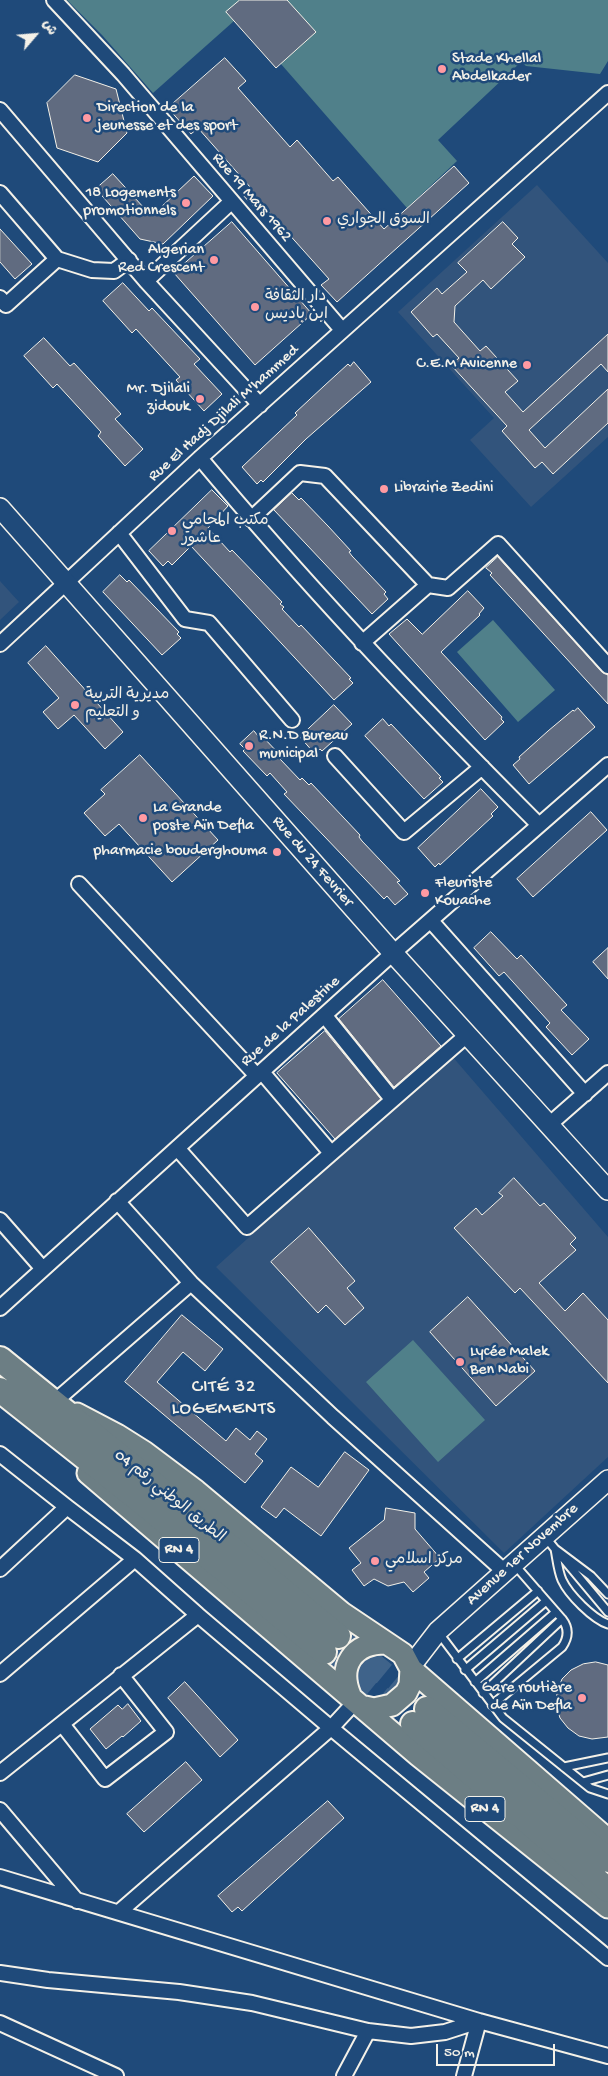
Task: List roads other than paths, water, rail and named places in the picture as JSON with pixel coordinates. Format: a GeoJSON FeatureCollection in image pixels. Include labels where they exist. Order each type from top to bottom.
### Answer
{"type":"FeatureCollection","features":[{"type":"Feature","properties":{"kind":"highway","name":"الطريق الوطني رقم 04"},"geometry":{"type":"LineString","coordinates":[[0,1359],[142,1474],[331,1644],[138,1499],[6,1395]]}},
{"type":"Feature","properties":{"kind":"highway","name":"RN 4"},"geometry":{"type":"LineString","coordinates":[[608,1860],[420,1717],[608,1890]]}},
{"type":"Feature","properties":{"kind":"main road","name":"RN 4"},"geometry":{"type":"LineString","coordinates":[[6,1395],[70,1457],[418,1754],[608,1907]]}},
{"type":"Feature","properties":{"kind":"main road","name":"RN 4"},"geometry":{"type":"LineString","coordinates":[[53,1403],[117,1435],[144,1452],[196,1491],[342,1613],[389,1644]]}},
{"type":"Feature","properties":{"kind":"main road"},"geometry":{"type":"LineString","coordinates":[[411,1667],[410,1685],[400,1700],[383,1708],[357,1701],[346,1684],[345,1673],[351,1658],[363,1646],[374,1643],[389,1644],[403,1654],[411,1667],[608,1840]]}},
{"type":"Feature","properties":{"kind":"street","name":"Rue 19 Mars 1962"},"geometry":{"type":"LineString","coordinates":[[54,0],[123,74],[342,330]]}},
{"type":"Feature","properties":{"kind":"street","name":"Rue El Hadj Djilali M'hammed"},"geometry":{"type":"LineString","coordinates":[[0,644],[200,458],[608,92]]}},
{"type":"Feature","properties":{"kind":"street"},"geometry":{"type":"LineString","coordinates":[[0,110],[146,281],[260,405]]}},
{"type":"Feature","properties":{"kind":"street"},"geometry":{"type":"LineString","coordinates":[[0,193],[57,259],[92,270],[114,271],[129,260]]}},
{"type":"Feature","properties":{"kind":"street"},"geometry":{"type":"LineString","coordinates":[[146,281],[231,202]]}},
{"type":"Feature","properties":{"kind":"street"},"geometry":{"type":"LineString","coordinates":[[0,298],[6,305],[57,259]]}},
{"type":"Feature","properties":{"kind":"street"},"geometry":{"type":"LineString","coordinates":[[200,458],[251,519],[362,643],[539,825]]}},
{"type":"Feature","properties":{"kind":"street"},"geometry":{"type":"LineString","coordinates":[[251,519],[300,473],[325,476],[428,585],[448,588],[498,544],[608,666]]}},
{"type":"Feature","properties":{"kind":"street","name":"Rue du 24 Fevrier"},"geometry":{"type":"LineString","coordinates":[[0,508],[392,953],[550,1124],[608,1190]]}},
{"type":"Feature","properties":{"kind":"street"},"geometry":{"type":"LineString","coordinates":[[119,534],[185,619],[209,623],[292,720]]}},
{"type":"Feature","properties":{"kind":"street"},"geometry":{"type":"LineString","coordinates":[[362,643],[428,585]]}},
{"type":"Feature","properties":{"kind":"street"},"geometry":{"type":"LineString","coordinates":[[335,756],[404,832],[482,767]]}},
{"type":"Feature","properties":{"kind":"street","name":"Rue de la Palestine"},"geometry":{"type":"LineString","coordinates":[[0,1308],[325,1016],[392,953],[608,765]]}},
{"type":"Feature","properties":{"kind":"street"},"geometry":{"type":"LineString","coordinates":[[79,884],[260,1074],[331,1153]]}},
{"type":"Feature","properties":{"kind":"street"},"geometry":{"type":"LineString","coordinates":[[431,920],[585,1094]]}},
{"type":"Feature","properties":{"kind":"street"},"geometry":{"type":"LineString","coordinates":[[325,1016],[392,1099]]}},
{"type":"Feature","properties":{"kind":"street"},"geometry":{"type":"LineString","coordinates":[[177,1148],[247,1227],[467,1035]]}},
{"type":"Feature","properties":{"kind":"street"},"geometry":{"type":"LineString","coordinates":[[550,1124],[608,1073]]}},
{"type":"Feature","properties":{"kind":"street"},"geometry":{"type":"LineString","coordinates":[[117,1201],[191,1283],[333,1417],[510,1567]]}},
{"type":"Feature","properties":{"kind":"street"},"geometry":{"type":"LineString","coordinates":[[0,1220],[43,1269]]}},
{"type":"Feature","properties":{"kind":"street"},"geometry":{"type":"LineString","coordinates":[[53,1403],[191,1283]]}},
{"type":"Feature","properties":{"kind":"street"},"geometry":{"type":"LineString","coordinates":[[1,1457],[135,1559],[331,1728],[608,1958]]}},
{"type":"Feature","properties":{"kind":"street","name":"Avenue 1er Novembre"},"geometry":{"type":"LineString","coordinates":[[411,1667],[438,1632],[510,1567],[550,1542],[608,1480]]}},
{"type":"Feature","properties":{"kind":"street"},"geometry":{"type":"LineString","coordinates":[[0,1569],[67,1508]]}},
{"type":"Feature","properties":{"kind":"street"},"geometry":{"type":"LineString","coordinates":[[0,1674],[135,1559]]}},
{"type":"Feature","properties":{"kind":"street"},"geometry":{"type":"LineString","coordinates":[[0,1772],[198,1615]]}},
{"type":"Feature","properties":{"kind":"street","name":"Avenue 1er Novembre"},"geometry":{"type":"LineString","coordinates":[[389,1644],[415,1642],[438,1632]]}},
{"type":"Feature","properties":{"kind":"street"},"geometry":{"type":"LineString","coordinates":[[62,1724],[105,1779],[166,1732],[121,1675]]}},
{"type":"Feature","properties":{"kind":"street"},"geometry":{"type":"LineString","coordinates":[[119,1912],[331,1728],[357,1701]]}},
{"type":"Feature","properties":{"kind":"street"},"geometry":{"type":"LineString","coordinates":[[0,1810],[78,1901]]}},
{"type":"Feature","properties":{"kind":"street"},"geometry":{"type":"LineString","coordinates":[[0,1877],[479,2021],[608,2056]]}},
{"type":"Feature","properties":{"kind":"street"},"geometry":{"type":"LineString","coordinates":[[0,1973],[48,1980],[188,1993],[252,2003],[368,2031],[410,2036],[429,2035],[454,2030],[479,2021]]}},
{"type":"Feature","properties":{"kind":"street"},"geometry":{"type":"LineString","coordinates":[[464,2076],[479,2021]]}},
{"type":"Feature","properties":{"kind":"street"},"geometry":{"type":"LineString","coordinates":[[0,2023],[116,2076]]}},
{"type":"Feature","properties":{"kind":"street"},"geometry":{"type":"LineString","coordinates":[[344,2076],[368,2031]]}},
{"type":"Feature","properties":{"kind":"lane"},"geometry":{"type":"LineString","coordinates":[[550,1542],[591,1576],[608,1594]]}},
{"type":"Feature","properties":{"kind":"lane"},"geometry":{"type":"LineString","coordinates":[[550,1542],[608,1612]]}},
{"type":"Feature","properties":{"kind":"lane"},"geometry":{"type":"LineString","coordinates":[[550,1542],[564,1584],[589,1613],[598,1620],[608,1624]]}},
{"type":"Feature","properties":{"kind":"lane"},"geometry":{"type":"LineString","coordinates":[[492,1705],[562,1647],[567,1636],[566,1625],[562,1619],[538,1591],[510,1567]]}},
{"type":"Feature","properties":{"kind":"lane"},"geometry":{"type":"LineString","coordinates":[[457,1659],[538,1591]]}},
{"type":"Feature","properties":{"kind":"lane"},"geometry":{"type":"LineString","coordinates":[[465,1670],[546,1601]]}},
{"type":"Feature","properties":{"kind":"lane"},"geometry":{"type":"LineString","coordinates":[[475,1682],[556,1612]]}},
{"type":"Feature","properties":{"kind":"lane"},"geometry":{"type":"LineString","coordinates":[[483,1693],[562,1619]]}},
{"type":"Feature","properties":{"kind":"lane"},"geometry":{"type":"LineString","coordinates":[[438,1632],[492,1705],[509,1724],[582,1782],[597,1791],[608,1794]]}},
{"type":"Feature","properties":{"kind":"lane"},"geometry":{"type":"LineString","coordinates":[[564,1767],[608,1758]]}},
{"type":"Feature","properties":{"kind":"lane"},"geometry":{"type":"LineString","coordinates":[[582,1782],[608,1775]]}},
{"type":"Feature","properties":{"kind":"tunnel"},"geometry":{"type":"LineString","coordinates":[[338,1636],[427,1709]]}},
{"type":"Feature","properties":{"kind":"tunnel"},"geometry":{"type":"LineString","coordinates":[[324,1652],[413,1724]]}},
{"type":"Feature","properties":{"kind":"place","name":"Stade Khellal Abdelkader"},"geometry":{"type":"Point","coordinates":[442,69]}},
{"type":"Feature","properties":{"kind":"place","name":"Direction de la jeunesse et des sport"},"geometry":{"type":"Point","coordinates":[87,118]}},
{"type":"Feature","properties":{"kind":"place","name":"18 Logements promotionnels"},"geometry":{"type":"Point","coordinates":[186,203]}},
{"type":"Feature","properties":{"kind":"place","name":"السوق الجواري"},"geometry":{"type":"Point","coordinates":[327,221]}},
{"type":"Feature","properties":{"kind":"place","name":"Algerian Red Crescent"},"geometry":{"type":"Point","coordinates":[214,260]}},
{"type":"Feature","properties":{"kind":"place","name":"دار الثقافة ابن باديس"},"geometry":{"type":"Point","coordinates":[255,307]}},
{"type":"Feature","properties":{"kind":"place","name":"C.E.M Avicenne"},"geometry":{"type":"Point","coordinates":[527,365]}},
{"type":"Feature","properties":{"kind":"place","name":"Mr. Djilali zidouk"},"geometry":{"type":"Point","coordinates":[200,399]}},
{"type":"Feature","properties":{"kind":"place","name":"Librairie Zedini"},"geometry":{"type":"Point","coordinates":[384,489]}},
{"type":"Feature","properties":{"kind":"place","name":"مكتب المحامي عاشور"},"geometry":{"type":"Point","coordinates":[172,531]}},
{"type":"Feature","properties":{"kind":"place","name":"مديرية التربية و التعليم"},"geometry":{"type":"Point","coordinates":[75,705]}},
{"type":"Feature","properties":{"kind":"place","name":"R.N.D Bureau municipal"},"geometry":{"type":"Point","coordinates":[249,746]}},
{"type":"Feature","properties":{"kind":"place","name":"La Grande poste Aïn Defla"},"geometry":{"type":"Point","coordinates":[143,818]}},
{"type":"Feature","properties":{"kind":"place","name":"pharmacie bouderghouma"},"geometry":{"type":"Point","coordinates":[277,852]}},
{"type":"Feature","properties":{"kind":"place","name":"Fleuriste Kouache"},"geometry":{"type":"Point","coordinates":[425,893]}},
{"type":"Feature","properties":{"kind":"place","name":"Lycée Malek Ben Nabi"},"geometry":{"type":"Point","coordinates":[460,1362]}},
{"type":"Feature","properties":{"kind":"place","name":"مركز اسلامي"},"geometry":{"type":"Point","coordinates":[375,1561]}},
{"type":"Feature","properties":{"kind":"place","name":"Gare routière de Aïn Defla"},"geometry":{"type":"Point","coordinates":[582,1698]}},
{"type":"Feature","properties":{"kind":"district","name":"CITÉ 32 LOGEMENTS"},"geometry":{"type":"Point","coordinates":[224,1399]}}]}
